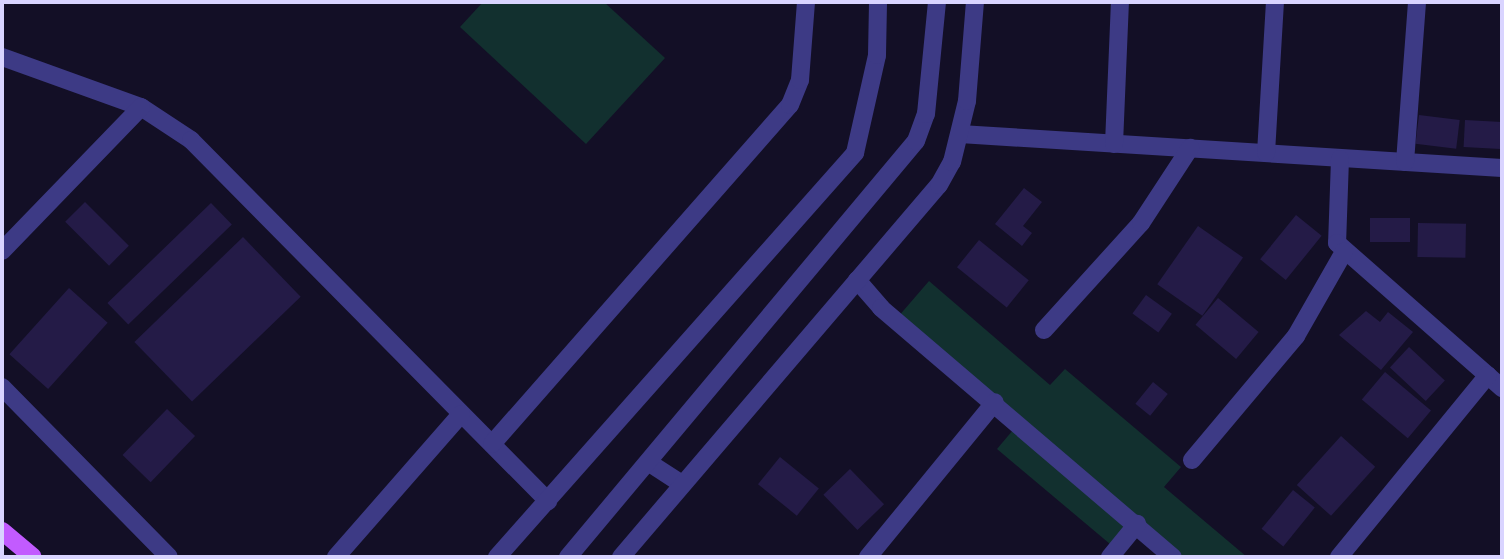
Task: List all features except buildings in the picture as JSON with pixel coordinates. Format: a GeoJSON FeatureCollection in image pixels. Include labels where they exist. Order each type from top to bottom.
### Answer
{"type":"FeatureCollection","features":[{"type":"Feature","properties":{"kind":"main road"},"geometry":{"type":"LineString","coordinates":[[2,531],[33,557]]}},
{"type":"Feature","properties":{"kind":"street"},"geometry":{"type":"LineString","coordinates":[[492,444],[789,105],[800,80],[806,2]]}},
{"type":"Feature","properties":{"kind":"street"},"geometry":{"type":"LineString","coordinates":[[497,557],[855,153],[877,55],[878,2]]}},
{"type":"Feature","properties":{"kind":"street"},"geometry":{"type":"LineString","coordinates":[[568,557],[651,464],[916,141],[926,114],[937,2]]}},
{"type":"Feature","properties":{"kind":"street"},"geometry":{"type":"LineString","coordinates":[[621,557],[939,186],[960,134],[975,2]]}},
{"type":"Feature","properties":{"kind":"street"},"geometry":{"type":"LineString","coordinates":[[1114,144],[1120,2]]}},
{"type":"Feature","properties":{"kind":"street"},"geometry":{"type":"LineString","coordinates":[[1265,153],[1275,2]]}},
{"type":"Feature","properties":{"kind":"street"},"geometry":{"type":"LineString","coordinates":[[1405,162],[1417,2]]}},
{"type":"Feature","properties":{"kind":"street"},"geometry":{"type":"LineString","coordinates":[[2,57],[141,107],[191,140],[548,501]]}},
{"type":"Feature","properties":{"kind":"street"},"geometry":{"type":"LineString","coordinates":[[2,251],[141,107]]}},
{"type":"Feature","properties":{"kind":"street"},"geometry":{"type":"LineString","coordinates":[[960,134],[1502,168]]}},
{"type":"Feature","properties":{"kind":"street"},"geometry":{"type":"LineString","coordinates":[[1044,330],[1141,223],[1190,148]]}},
{"type":"Feature","properties":{"kind":"street"},"geometry":{"type":"LineString","coordinates":[[1339,159],[1336,230],[1344,252],[1502,388]]}},
{"type":"Feature","properties":{"kind":"street"},"geometry":{"type":"LineString","coordinates":[[1192,460],[1296,336],[1344,252]]}},
{"type":"Feature","properties":{"kind":"street"},"geometry":{"type":"LineString","coordinates":[[857,280],[881,308],[995,402],[1173,557]]}},
{"type":"Feature","properties":{"kind":"street"},"geometry":{"type":"LineString","coordinates":[[1339,557],[1488,376]]}},
{"type":"Feature","properties":{"kind":"street"},"geometry":{"type":"LineString","coordinates":[[2,387],[169,557]]}},
{"type":"Feature","properties":{"kind":"street"},"geometry":{"type":"LineString","coordinates":[[868,557],[995,402]]}},
{"type":"Feature","properties":{"kind":"street"},"geometry":{"type":"LineString","coordinates":[[336,557],[461,414]]}},
{"type":"Feature","properties":{"kind":"street"},"geometry":{"type":"LineString","coordinates":[[651,464],[682,484]]}},
{"type":"Feature","properties":{"kind":"street"},"geometry":{"type":"LineString","coordinates":[[1110,557],[1137,524]]}},
{"type":"Feature","properties":{"kind":"green space"},"geometry":{"type":"Polygon","coordinates":[[[483,2],[604,2],[665,58],[586,144],[460,27],[483,2]]]}},
{"type":"Feature","properties":{"kind":"green space"},"geometry":{"type":"Polygon","coordinates":[[[929,281],[1050,385],[1065,369],[1181,467],[1164,487],[1247,557],[1168,557],[1128,523],[1110,544],[997,449],[1013,430],[891,325],[929,281]]]}}]}
